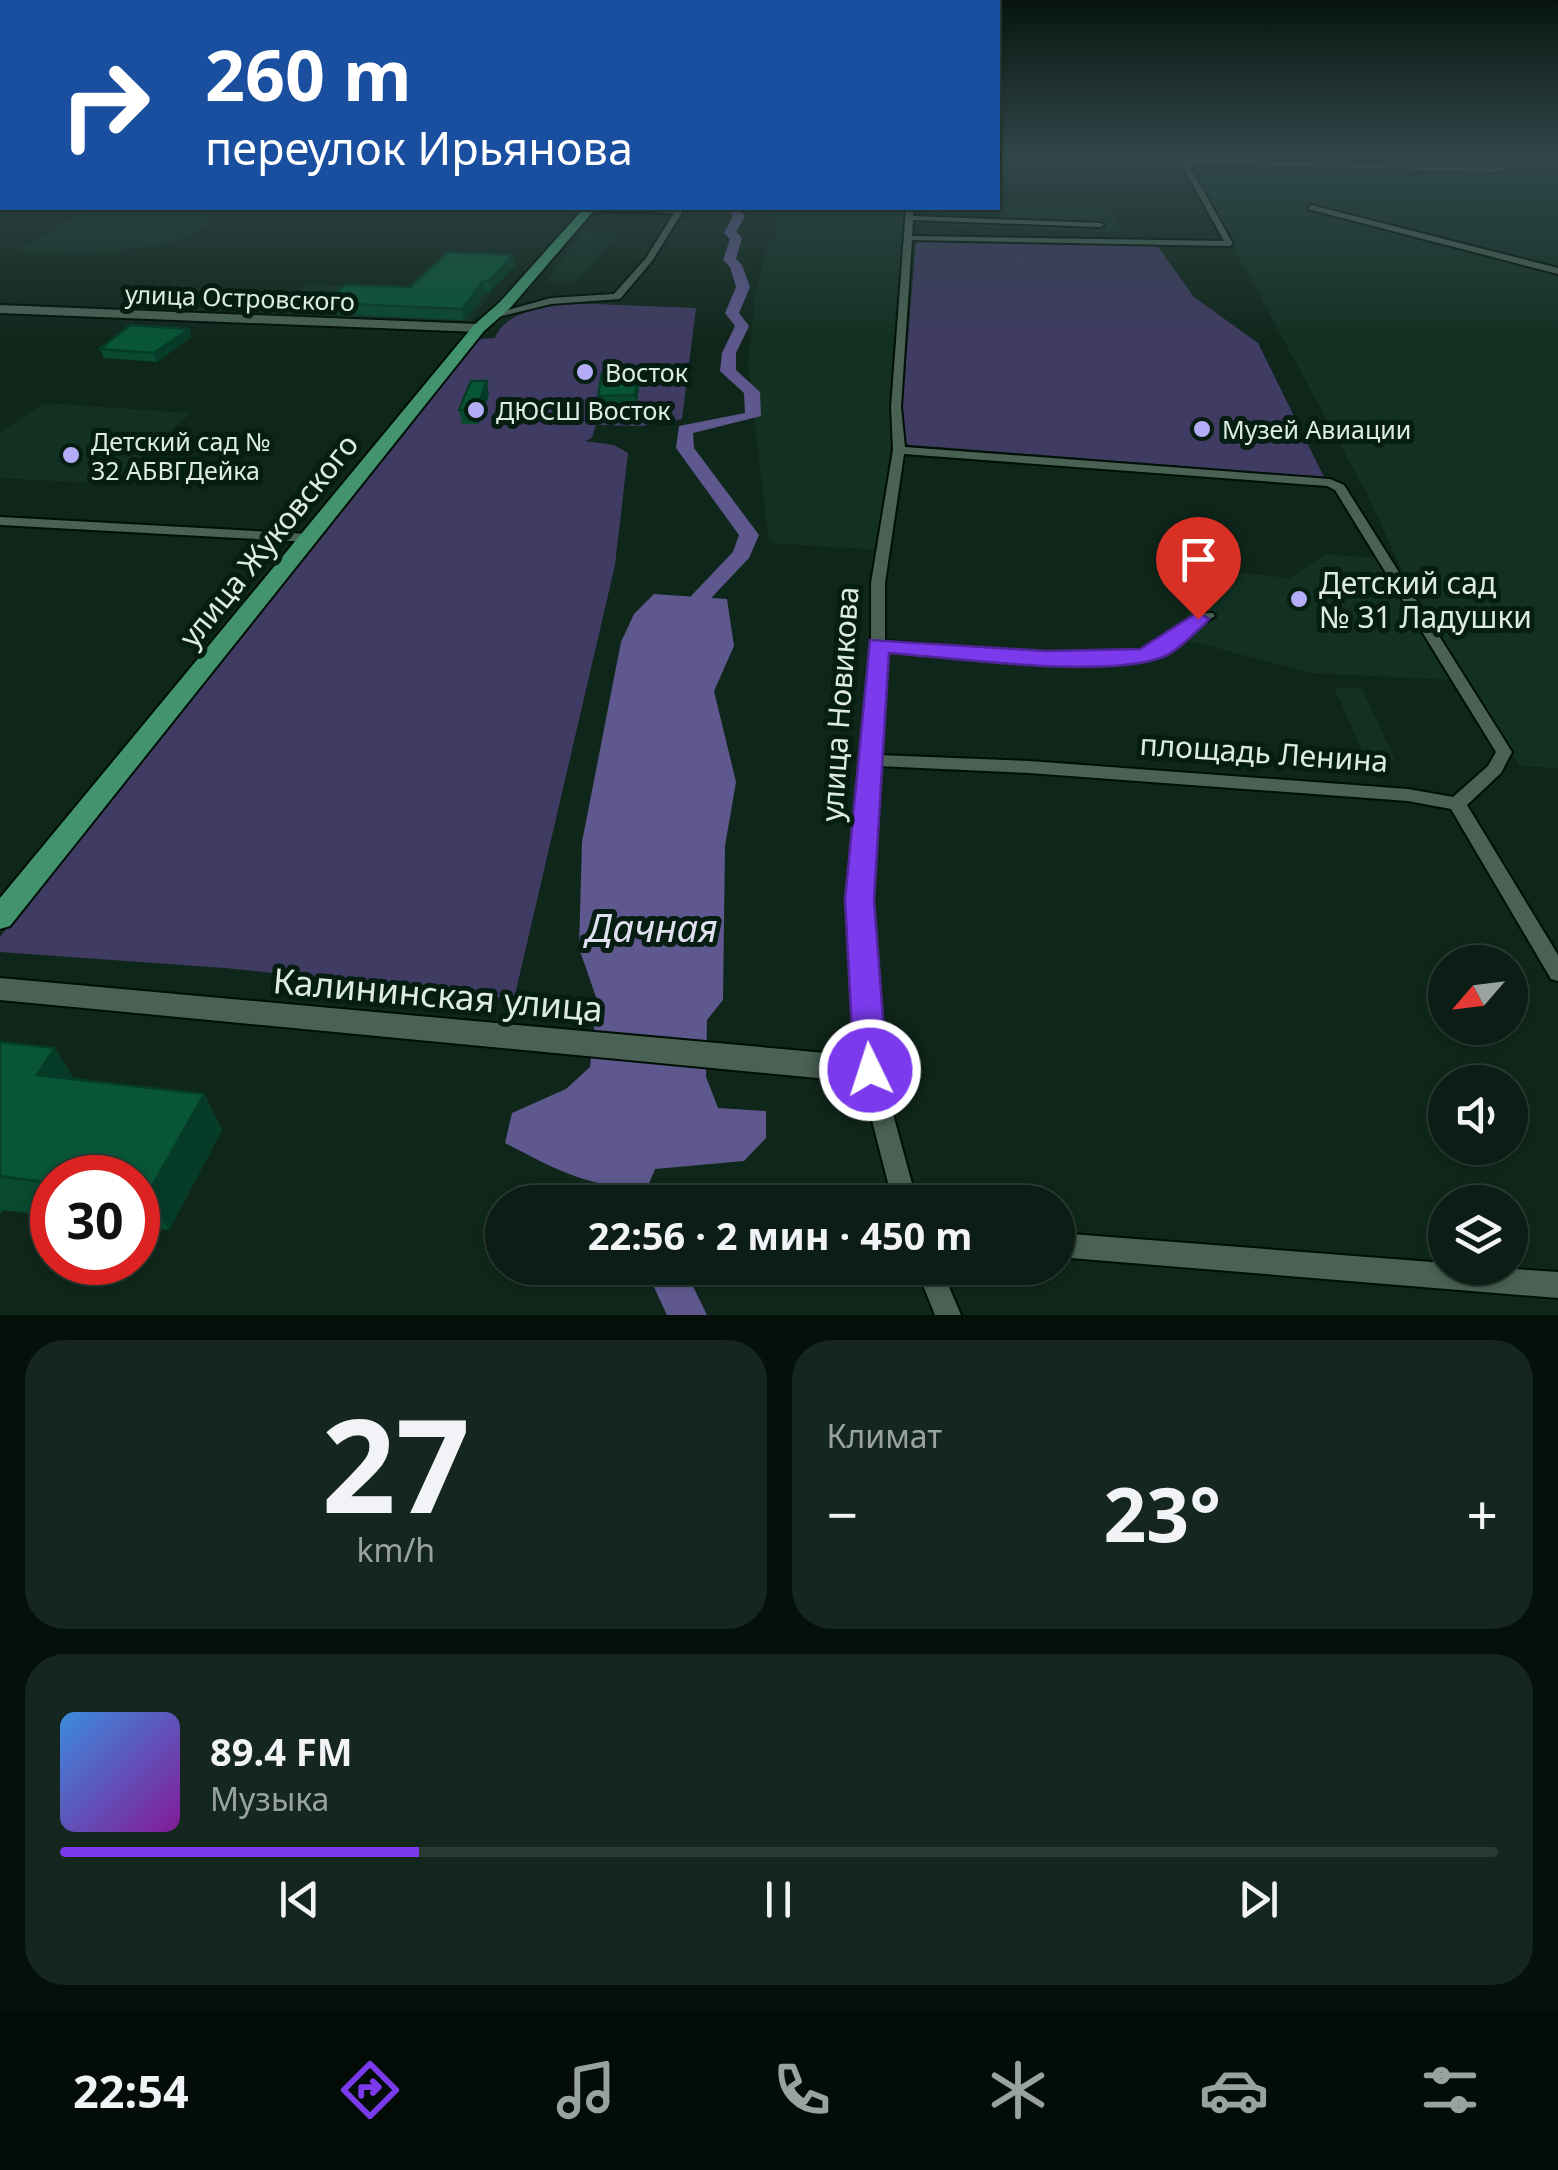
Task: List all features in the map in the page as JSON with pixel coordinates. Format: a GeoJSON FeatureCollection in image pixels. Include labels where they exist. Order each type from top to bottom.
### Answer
{"type":"FeatureCollection","features":[{"type":"Feature","properties":{"kind":"main road","name":"улица Жуковского"},"geometry":{"type":"LineString","coordinates":[[0,918],[484,323],[581,217]]}},
{"type":"Feature","properties":{"kind":"main road","name":"улица Островского"},"geometry":{"type":"LineString","coordinates":[[0,309],[484,323]]}},
{"type":"Feature","properties":{"kind":"main road","name":"Калининская улица"},"geometry":{"type":"LineString","coordinates":[[0,989],[870,1070]]}},
{"type":"Feature","properties":{"kind":"street"},"geometry":{"type":"LineString","coordinates":[[484,323],[551,301],[616,297],[649,259],[675,217]]}},
{"type":"Feature","properties":{"kind":"street","name":"улица Новикова"},"geometry":{"type":"LineString","coordinates":[[900,1185],[870,1070],[860,900],[878,645],[878,583],[899,450],[896,406],[910,217]]}},
{"type":"Feature","properties":{"kind":"street"},"geometry":{"type":"LineString","coordinates":[[991,217],[1100,226]]}},
{"type":"Feature","properties":{"kind":"street"},"geometry":{"type":"LineString","coordinates":[[910,238],[1229,244],[1214,217]]}},
{"type":"Feature","properties":{"kind":"street"},"geometry":{"type":"LineString","coordinates":[[1352,217],[1558,270]]}},
{"type":"Feature","properties":{"kind":"street"},"geometry":{"type":"LineString","coordinates":[[899,450],[1330,483],[1340,488],[1504,752],[1495,769],[1457,804],[1558,973]]}},
{"type":"Feature","properties":{"kind":"street"},"geometry":{"type":"LineString","coordinates":[[0,520],[310,538]]}},
{"type":"Feature","properties":{"kind":"street"},"geometry":{"type":"LineString","coordinates":[[878,645],[1046,658],[1142,656],[1160,650],[1168,640],[1208,616]]}},
{"type":"Feature","properties":{"kind":"street","name":"площадь Ленина"},"geometry":{"type":"LineString","coordinates":[[868,760],[1029,767],[1408,795],[1457,804]]}},
{"type":"Feature","properties":{"kind":"street"},"geometry":{"type":"LineString","coordinates":[[1075,1246],[1558,1285]]}},
{"type":"Feature","properties":{"kind":"street"},"geometry":{"type":"LineString","coordinates":[[936,1285],[948,1315]]}},
{"type":"Feature","properties":{"kind":"shaded area"},"geometry":{"type":"Polygon","coordinates":[[[74,217],[207,217],[209,226],[173,243],[104,253],[17,251],[74,217]]]}},
{"type":"Feature","properties":{"kind":"shaded area"},"geometry":{"type":"Polygon","coordinates":[[[773,217],[905,217],[900,363],[879,550],[769,543],[748,366],[755,297],[767,244],[774,243],[773,217]]]}},
{"type":"Feature","properties":{"kind":"shaded area"},"geometry":{"type":"Polygon","coordinates":[[[923,217],[1117,217],[1120,233],[921,224],[923,217]]]}},
{"type":"Feature","properties":{"kind":"shaded area"},"geometry":{"type":"Polygon","coordinates":[[[1217,217],[1558,217],[1558,768],[1520,766],[1416,600],[1366,492],[1217,217]]]}},
{"type":"Feature","properties":{"kind":"shaded area"},"geometry":{"type":"Polygon","coordinates":[[[583,232],[618,234],[577,281],[546,281],[583,232]]]}},
{"type":"Feature","properties":{"kind":"shaded area"},"geometry":{"type":"Polygon","coordinates":[[[916,241],[1156,244],[1194,297],[1258,343],[1324,477],[899,444],[916,241]]]}},
{"type":"Feature","properties":{"kind":"shaded area"},"geometry":{"type":"Polygon","coordinates":[[[305,284],[492,293],[469,324],[269,314],[305,284]]]}},
{"type":"Feature","properties":{"kind":"shaded area"},"geometry":{"type":"Polygon","coordinates":[[[569,303],[696,308],[682,419],[642,426],[596,425],[592,438],[585,441],[614,445],[628,453],[615,565],[514,999],[225,968],[0,952],[0,937],[478,339],[495,338],[508,322],[526,312],[569,303]]]}},
{"type":"Feature","properties":{"kind":"shaded area","name":"Детский сад № 32 АБВГДейка"},"geometry":{"type":"Polygon","coordinates":[[[44,403],[191,413],[110,484],[0,478],[0,432],[44,403]]]}},
{"type":"Feature","properties":{"kind":"shaded area","name":"Детский сад № 31 Ладушки"},"geometry":{"type":"Polygon","coordinates":[[[1325,554],[1379,558],[1453,680],[1310,673],[1190,641],[1196,624],[1186,620],[1204,569],[1290,578],[1325,554]]]}},
{"type":"Feature","properties":{"kind":"shaded area"},"geometry":{"type":"Polygon","coordinates":[[[1334,687],[1362,689],[1395,760],[1365,758],[1334,687]]]}},
{"type":"Feature","properties":{"kind":"water","name":"Дачная"},"geometry":{"type":"Polygon","coordinates":[[[654,594],[727,599],[734,646],[714,691],[736,782],[725,846],[723,1000],[707,1020],[706,1077],[718,1108],[766,1111],[766,1138],[744,1161],[655,1169],[648,1185],[610,1185],[574,1176],[505,1143],[512,1113],[566,1089],[590,1067],[597,1000],[579,948],[582,842],[621,642],[634,614],[654,594]]]}},
{"type":"Feature","properties":{"kind":"building"},"geometry":{"type":"Polygon","coordinates":[[[448,252],[513,255],[489,281],[483,281],[462,309],[325,303],[345,285],[410,287],[448,252]]]}},
{"type":"Feature","properties":{"kind":"building"},"geometry":{"type":"Polygon","coordinates":[[[130,325],[189,329],[154,353],[100,349],[130,325]]]}},
{"type":"Feature","properties":{"kind":"building"},"geometry":{"type":"Polygon","coordinates":[[[638,372],[635,395],[598,396],[602,373],[638,372]]]}},
{"type":"Feature","properties":{"kind":"building"},"geometry":{"type":"Polygon","coordinates":[[[471,381],[487,381],[476,410],[459,410],[471,381]]]}},
{"type":"Feature","properties":{"kind":"building"},"geometry":{"type":"Polygon","coordinates":[[[0,1042],[55,1048],[37,1075],[204,1094],[160,1172],[160,1155],[30,1155],[30,1180],[0,1176],[0,1042]]]}},
{"type":"Feature","properties":{"kind":"waterway"},"geometry":{"type":"LineString","coordinates":[[702,622],[701,596],[742,554],[749,535],[685,448],[685,430],[753,416],[752,392],[728,371],[729,353],[742,326],[732,313],[743,287],[736,265],[729,260],[736,238],[730,233],[738,217]]}},
{"type":"Feature","properties":{"kind":"waterway"},"geometry":{"type":"LineString","coordinates":[[622,1185],[627,1160]]}},
{"type":"Feature","properties":{"kind":"waterway","name":"Дачная"},"geometry":{"type":"LineString","coordinates":[[673,1285],[688,1315]]}},
{"type":"Feature","properties":{"kind":"place","name":"Восток"},"geometry":{"type":"Point","coordinates":[585,372]}},
{"type":"Feature","properties":{"kind":"place","name":"ДЮСШ Восток"},"geometry":{"type":"Point","coordinates":[476,410]}},
{"type":"Feature","properties":{"kind":"place","name":"Музей Авиации"},"geometry":{"type":"Point","coordinates":[1202,429]}},
{"type":"Feature","properties":{"kind":"place","name":"Детский сад № 32 АБВГДейка"},"geometry":{"type":"Point","coordinates":[71,455]}},
{"type":"Feature","properties":{"kind":"place","name":"Детский сад № 31 Ладушки"},"geometry":{"type":"Point","coordinates":[1299,599]}},
{"type":"Feature","properties":{"kind":"route"},"geometry":{"type":"LineString","coordinates":[[870,1070],[860,900],[878,645],[1046,658],[1142,656],[1160,650],[1198,619]]}}]}
